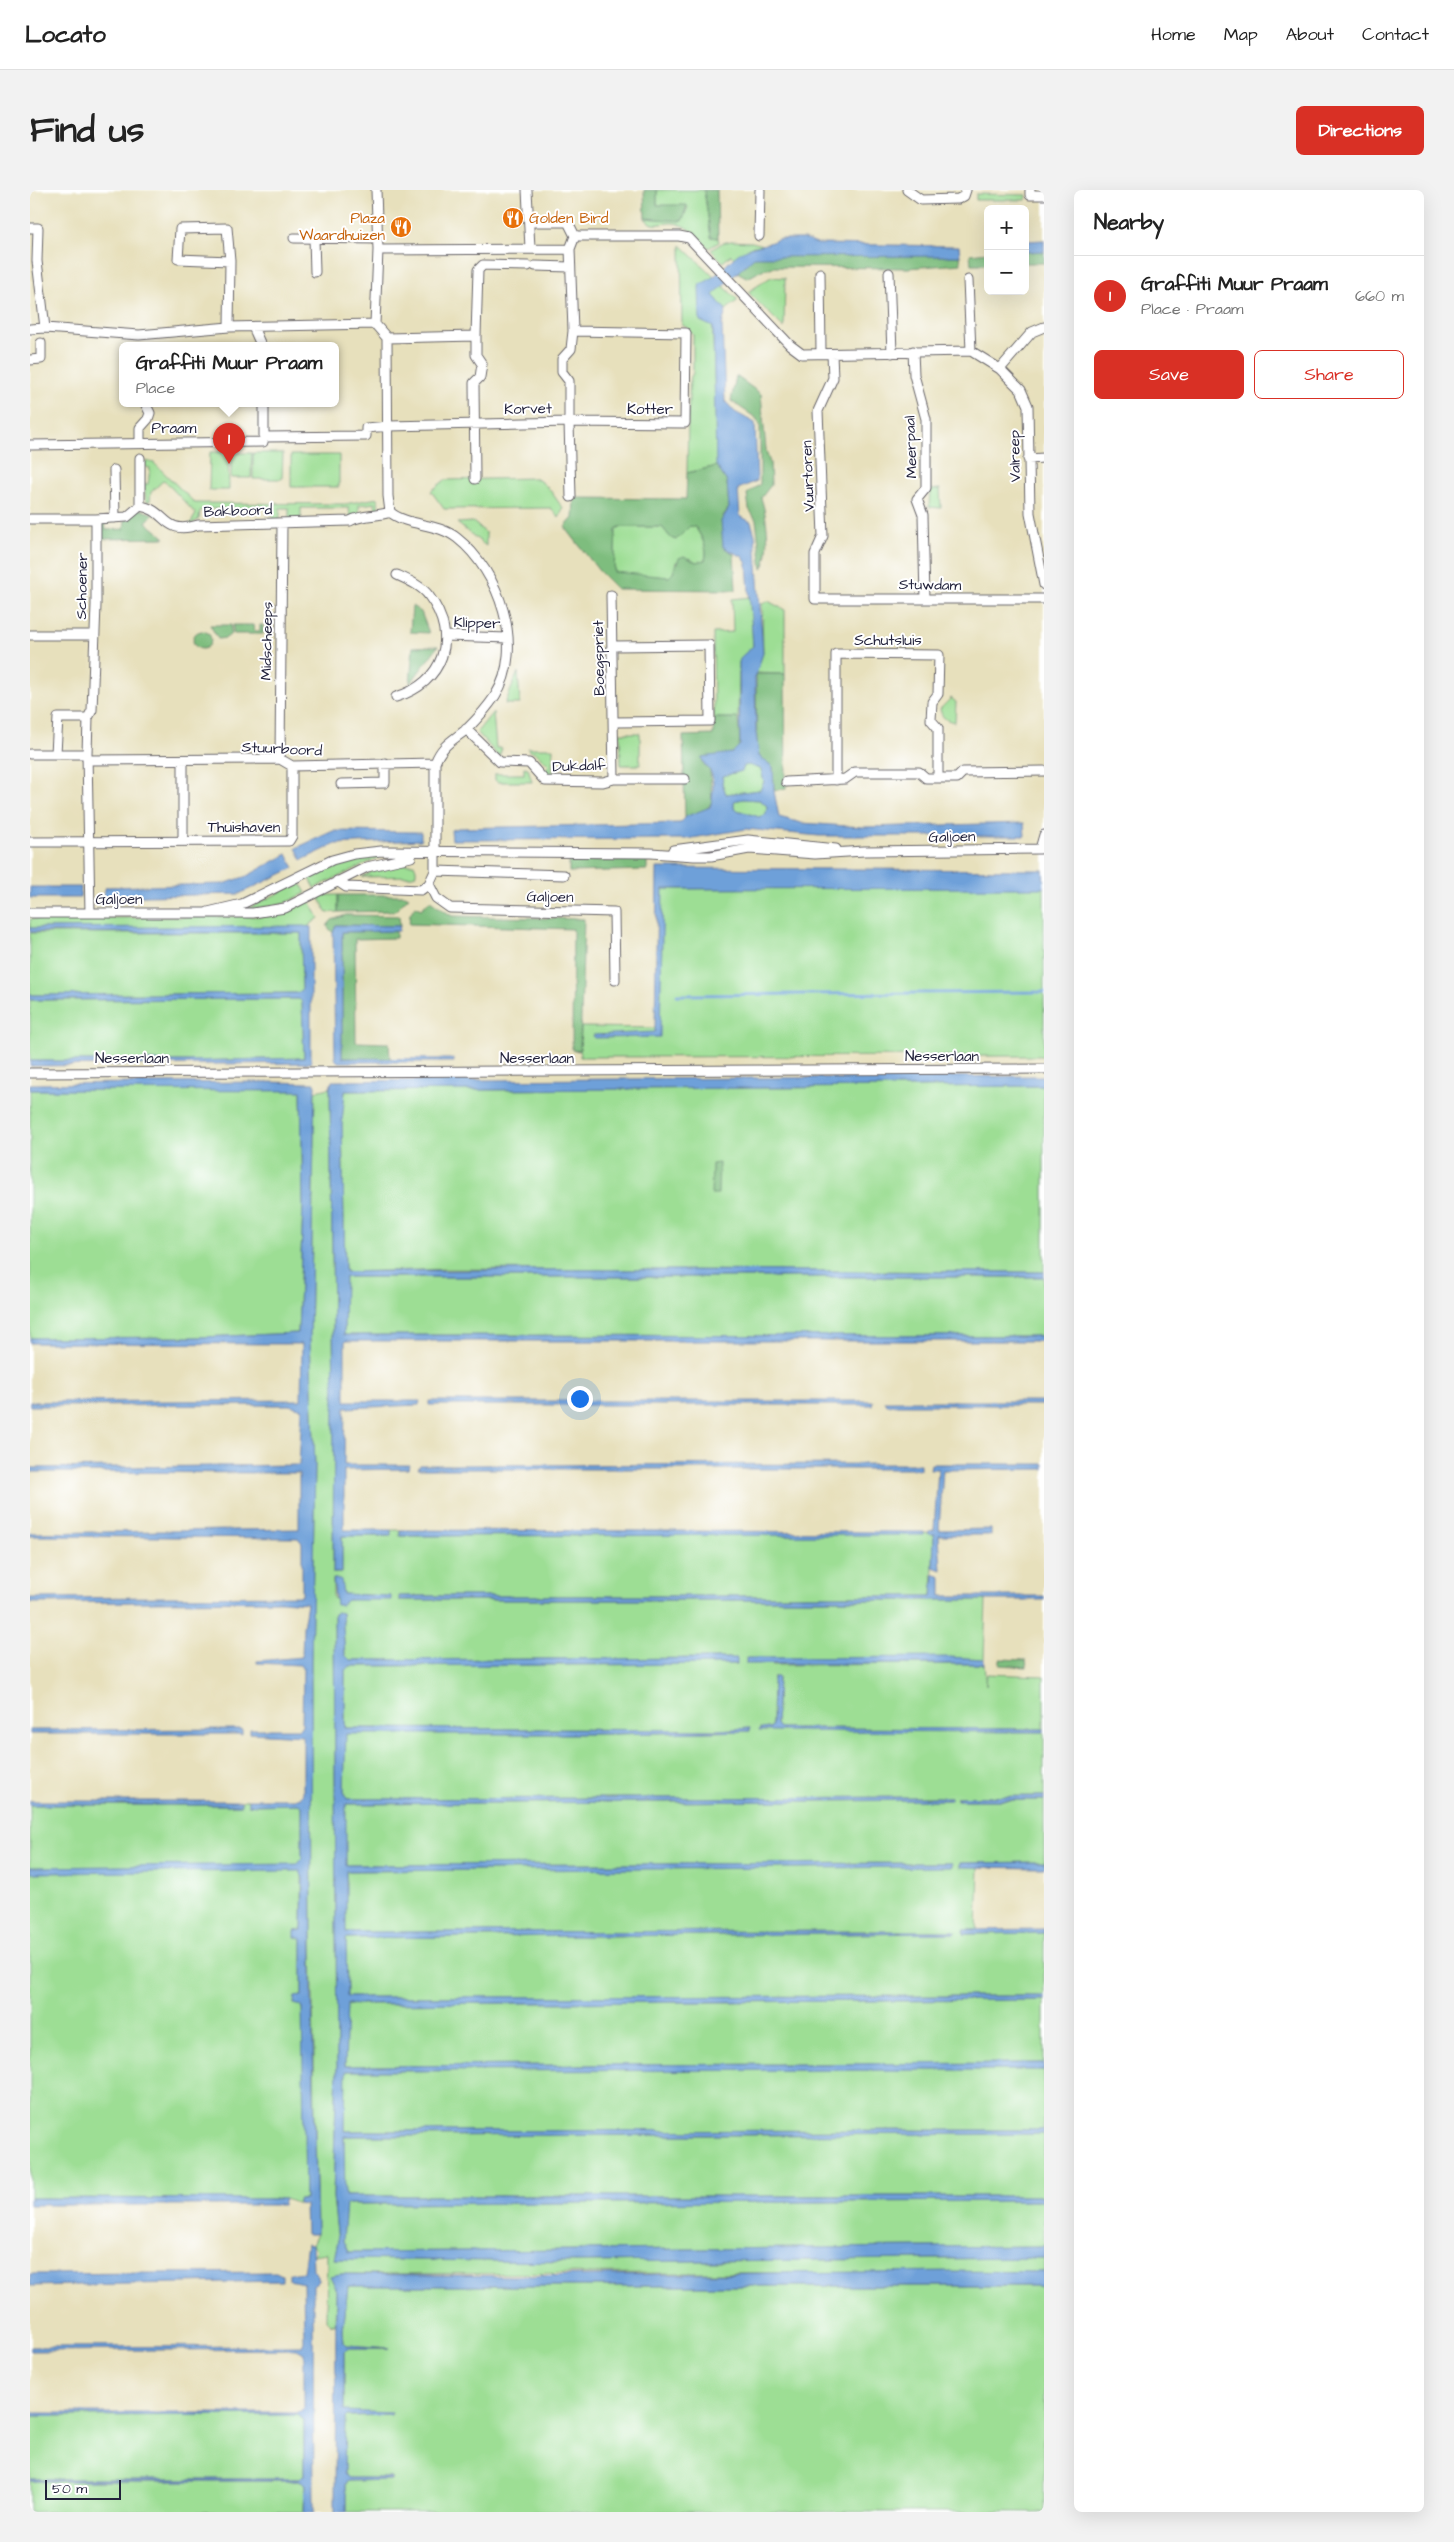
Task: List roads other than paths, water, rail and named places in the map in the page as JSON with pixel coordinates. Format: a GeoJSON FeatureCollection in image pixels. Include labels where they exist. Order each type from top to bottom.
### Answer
{"type":"FeatureCollection","features":[{"type":"Feature","properties":{"kind":"street"},"geometry":{"type":"LineString","coordinates":[[337,881],[346,887],[421,890],[429,884],[434,871],[435,763],[442,748],[466,729],[488,706],[500,687],[506,668],[508,638],[507,622],[501,598],[487,573],[457,538],[440,528],[398,518],[390,512],[384,444],[389,426],[387,338],[375,324],[378,250],[376,190]]}},
{"type":"Feature","properties":{"kind":"street"},"geometry":{"type":"LineString","coordinates":[[527,190],[530,248]]}},
{"type":"Feature","properties":{"kind":"street"},"geometry":{"type":"LineString","coordinates":[[759,236],[760,190]]}},
{"type":"Feature","properties":{"kind":"street"},"geometry":{"type":"LineString","coordinates":[[913,192],[921,200],[958,199],[964,196],[966,190]]}},
{"type":"Feature","properties":{"kind":"street"},"geometry":{"type":"LineString","coordinates":[[1030,190],[1030,195],[1044,195]]}},
{"type":"Feature","properties":{"kind":"street"},"geometry":{"type":"LineString","coordinates":[[530,222],[568,222],[575,236],[570,249],[573,331],[571,349],[562,360],[562,372],[569,381],[569,422]]}},
{"type":"Feature","properties":{"kind":"street"},"geometry":{"type":"LineString","coordinates":[[30,228],[38,228],[33,261],[45,328]]}},
{"type":"Feature","properties":{"kind":"street"},"geometry":{"type":"LineString","coordinates":[[229,327],[230,261],[227,228],[180,229],[178,259],[230,261]]}},
{"type":"Feature","properties":{"kind":"street","name":"Valreep"},"geometry":{"type":"LineString","coordinates":[[575,236],[679,236],[689,238],[790,345],[802,354],[820,352],[832,354],[913,351],[971,352],[1000,369],[1021,390],[1028,406],[1030,513],[1044,585]]}},
{"type":"Feature","properties":{"kind":"street"},"geometry":{"type":"LineString","coordinates":[[294,238],[378,238]]}},
{"type":"Feature","properties":{"kind":"street"},"geometry":{"type":"LineString","coordinates":[[314,238],[315,272]]}},
{"type":"Feature","properties":{"kind":"street"},"geometry":{"type":"LineString","coordinates":[[378,250],[570,249]]}},
{"type":"Feature","properties":{"kind":"street"},"geometry":{"type":"LineString","coordinates":[[475,480],[474,383],[480,377],[482,364],[476,355],[478,270],[483,265],[570,267]]}},
{"type":"Feature","properties":{"kind":"street"},"geometry":{"type":"LineString","coordinates":[[820,273],[820,352]]}},
{"type":"Feature","properties":{"kind":"street"},"geometry":{"type":"LineString","coordinates":[[888,273],[892,353]]}},
{"type":"Feature","properties":{"kind":"street"},"geometry":{"type":"LineString","coordinates":[[968,280],[971,352]]}},
{"type":"Feature","properties":{"kind":"street"},"geometry":{"type":"LineString","coordinates":[[30,329],[45,328],[139,335],[229,327],[375,324]]}},
{"type":"Feature","properties":{"kind":"street"},"geometry":{"type":"LineString","coordinates":[[253,327],[260,342]]}},
{"type":"Feature","properties":{"kind":"street"},"geometry":{"type":"LineString","coordinates":[[1000,369],[1032,332],[1044,327]]}},
{"type":"Feature","properties":{"kind":"street","name":"Kotter"},"geometry":{"type":"LineString","coordinates":[[569,422],[685,423],[686,333],[573,331]]}},
{"type":"Feature","properties":{"kind":"street"},"geometry":{"type":"LineString","coordinates":[[139,335],[140,342]]}},
{"type":"Feature","properties":{"kind":"street"},"geometry":{"type":"LineString","coordinates":[[387,338],[476,336]]}},
{"type":"Feature","properties":{"kind":"street"},"geometry":{"type":"LineString","coordinates":[[30,360],[41,359],[40,343]]}},
{"type":"Feature","properties":{"kind":"street","name":"Meerpaal"},"geometry":{"type":"LineString","coordinates":[[913,351],[914,375],[926,419],[926,488],[917,499],[923,515],[925,599]]}},
{"type":"Feature","properties":{"kind":"street","name":"Vuurtoren"},"geometry":{"type":"LineString","coordinates":[[815,599],[815,554],[823,536],[818,411],[833,378],[832,354]]}},
{"type":"Feature","properties":{"kind":"street","name":"Praam"},"geometry":{"type":"LineString","coordinates":[[140,442],[140,428],[148,419],[150,413],[147,407]]}},
{"type":"Feature","properties":{"kind":"street"},"geometry":{"type":"LineString","coordinates":[[264,407],[264,437]]}},
{"type":"Feature","properties":{"kind":"street","name":"Korvet"},"geometry":{"type":"LineString","coordinates":[[389,426],[569,422],[571,496]]}},
{"type":"Feature","properties":{"kind":"street","name":"Praam"},"geometry":{"type":"LineString","coordinates":[[30,445],[140,442],[263,442],[264,437],[366,436],[366,428],[389,426]]}},
{"type":"Feature","properties":{"kind":"street"},"geometry":{"type":"LineString","coordinates":[[30,519],[127,517],[140,506],[140,458]]}},
{"type":"Feature","properties":{"kind":"street"},"geometry":{"type":"LineString","coordinates":[[1028,459],[1044,458]]}},
{"type":"Feature","properties":{"kind":"street"},"geometry":{"type":"LineString","coordinates":[[114,470],[115,518]]}},
{"type":"Feature","properties":{"kind":"street","name":"Bakboord"},"geometry":{"type":"LineString","coordinates":[[140,506],[150,508],[174,528],[183,530],[198,525],[350,521],[361,516],[380,516],[390,512]]}},
{"type":"Feature","properties":{"kind":"street","name":"Schoener"},"geometry":{"type":"LineString","coordinates":[[87,757],[88,718],[92,710],[96,519]]}},
{"type":"Feature","properties":{"kind":"street","name":"Midscheeps"},"geometry":{"type":"LineString","coordinates":[[280,759],[282,523]]}},
{"type":"Feature","properties":{"kind":"street"},"geometry":{"type":"LineString","coordinates":[[396,697],[409,693],[429,680],[443,654],[446,636],[439,613],[429,595],[397,575]]}},
{"type":"Feature","properties":{"kind":"street","name":"Boegspriet"},"geometry":{"type":"LineString","coordinates":[[611,595],[614,779]]}},
{"type":"Feature","properties":{"kind":"street","name":"Stuwdam"},"geometry":{"type":"LineString","coordinates":[[815,599],[1044,599]]}},
{"type":"Feature","properties":{"kind":"street"},"geometry":{"type":"LineString","coordinates":[[30,635],[94,635]]}},
{"type":"Feature","properties":{"kind":"street","name":"Klipper"},"geometry":{"type":"LineString","coordinates":[[446,636],[508,638]]}},
{"type":"Feature","properties":{"kind":"street"},"geometry":{"type":"LineString","coordinates":[[613,646],[709,645],[710,721],[614,722]]}},
{"type":"Feature","properties":{"kind":"street","name":"Schutsluis"},"geometry":{"type":"LineString","coordinates":[[836,780],[836,654],[939,655],[938,694],[932,702],[931,713],[931,720],[938,728],[938,778]]}},
{"type":"Feature","properties":{"kind":"street"},"geometry":{"type":"LineString","coordinates":[[56,753],[58,718],[88,718]]}},
{"type":"Feature","properties":{"kind":"street","name":"Dukdalf"},"geometry":{"type":"LineString","coordinates":[[466,729],[500,762],[529,763],[545,781],[603,782],[614,779],[685,778]]}},
{"type":"Feature","properties":{"kind":"street"},"geometry":{"type":"LineString","coordinates":[[30,754],[56,753],[87,757],[90,913]]}},
{"type":"Feature","properties":{"kind":"street","name":"Stuurboord"},"geometry":{"type":"LineString","coordinates":[[87,757],[183,761],[280,759],[292,766],[435,763]]}},
{"type":"Feature","properties":{"kind":"street"},"geometry":{"type":"LineString","coordinates":[[183,761],[183,840]]}},
{"type":"Feature","properties":{"kind":"street"},"geometry":{"type":"LineString","coordinates":[[341,784],[385,783],[382,763]]}},
{"type":"Feature","properties":{"kind":"street","name":"Thuishaven"},"geometry":{"type":"LineString","coordinates":[[30,842],[289,841],[292,836],[292,766]]}},
{"type":"Feature","properties":{"kind":"street"},"geometry":{"type":"LineString","coordinates":[[786,782],[845,779],[855,772],[919,772],[926,778],[957,778],[963,772],[1044,772]]}},
{"type":"Feature","properties":{"kind":"street","name":"Galjoen"},"geometry":{"type":"LineString","coordinates":[[208,912],[242,904],[332,860],[354,854],[381,851],[433,853],[651,853],[748,840],[864,851],[1040,850],[1044,835]]}},
{"type":"Feature","properties":{"kind":"street","name":"Galjoen"},"geometry":{"type":"LineString","coordinates":[[30,913],[253,913],[285,908],[368,867],[394,859],[433,853]]}},
{"type":"Feature","properties":{"kind":"street","name":"Galjoen"},"geometry":{"type":"LineString","coordinates":[[434,871],[564,875]]}},
{"type":"Feature","properties":{"kind":"street","name":"Galjoen"},"geometry":{"type":"LineString","coordinates":[[429,884],[436,898],[450,908],[614,912],[615,980]]}},
{"type":"Feature","properties":{"kind":"street","name":"Nesserlaan"},"geometry":{"type":"LineString","coordinates":[[30,1073],[1044,1069]]}},
{"type":"Feature","properties":{"kind":"water"},"geometry":{"type":"Polygon","coordinates":[[[778,239],[804,239],[817,244],[959,246],[960,256],[754,257],[713,295],[726,310],[722,325],[725,401],[735,412],[755,423],[757,481],[738,489],[740,516],[751,522],[755,535],[763,653],[755,678],[756,733],[759,756],[773,767],[774,791],[779,817],[802,823],[863,827],[1024,823],[1025,836],[819,836],[746,829],[687,839],[452,840],[451,830],[458,828],[680,823],[687,816],[710,807],[713,794],[713,778],[702,757],[732,753],[740,745],[739,662],[741,657],[753,646],[747,564],[743,557],[723,547],[721,521],[729,508],[727,482],[716,465],[713,327],[700,321],[699,287],[700,284],[712,278],[741,252],[778,239]],[[748,765],[744,766],[742,771],[723,776],[722,783],[726,794],[760,790],[764,782],[761,769],[748,765]],[[743,799],[734,801],[734,809],[759,817],[766,814],[767,806],[760,800],[743,799]]]}},
{"type":"Feature","properties":{"kind":"water"},"geometry":{"type":"Polygon","coordinates":[[[1044,240],[1044,251],[1029,252],[1029,241],[1044,240]]]}},
{"type":"Feature","properties":{"kind":"water"},"geometry":{"type":"Polygon","coordinates":[[[333,831],[421,832],[421,840],[336,844],[302,860],[296,848],[333,831]]]}},
{"type":"Feature","properties":{"kind":"water"},"geometry":{"type":"Polygon","coordinates":[[[287,854],[294,868],[239,894],[102,897],[106,887],[223,884],[247,876],[287,854]]]}},
{"type":"Feature","properties":{"kind":"water"},"geometry":{"type":"Polygon","coordinates":[[[657,868],[1043,870],[1044,888],[663,889],[660,1037],[594,1038],[593,1035],[655,1032],[657,868]]]}},
{"type":"Feature","properties":{"kind":"water"},"geometry":{"type":"Polygon","coordinates":[[[30,887],[81,887],[80,898],[30,898],[30,887]]]}},
{"type":"Feature","properties":{"kind":"water"},"geometry":{"type":"Polygon","coordinates":[[[336,925],[400,926],[399,931],[342,932],[342,1058],[454,1059],[454,1062],[338,1062],[335,1059],[333,933],[336,925]]]}},
{"type":"Feature","properties":{"kind":"water"},"geometry":{"type":"Polygon","coordinates":[[[311,927],[311,1063],[30,1066],[30,1061],[188,1061],[304,1058],[302,1002],[299,999],[30,1000],[30,995],[298,993],[302,989],[301,933],[30,932],[30,928],[311,927]]]}},
{"type":"Feature","properties":{"kind":"water"},"geometry":{"type":"Polygon","coordinates":[[[1044,1076],[1044,1086],[345,1091],[342,1121],[345,1272],[607,1270],[1044,1272],[1044,1277],[345,1277],[344,1335],[1044,1336],[1044,1341],[345,1341],[345,1401],[420,1401],[419,1405],[345,1408],[344,1465],[410,1465],[409,1469],[344,1470],[344,1530],[391,1530],[391,1536],[342,1536],[342,1573],[333,1573],[334,1401],[330,1088],[332,1081],[1044,1076]]]}},
{"type":"Feature","properties":{"kind":"water"},"geometry":{"type":"Polygon","coordinates":[[[315,1083],[310,1339],[315,1466],[311,1662],[312,2000],[317,2234],[306,2234],[305,2205],[298,2204],[298,2199],[305,2199],[302,2006],[294,2004],[295,1997],[302,1996],[302,1939],[295,1937],[295,1931],[302,1930],[303,1878],[300,1871],[30,1873],[30,1867],[297,1864],[302,1858],[302,1806],[298,1804],[248,1805],[248,1799],[294,1799],[301,1797],[303,1793],[303,1736],[250,1733],[250,1729],[299,1729],[302,1725],[303,1667],[300,1665],[257,1663],[257,1661],[302,1657],[303,1627],[307,1603],[282,1601],[30,1603],[30,1598],[302,1596],[302,1543],[298,1538],[30,1536],[30,1533],[299,1529],[299,1473],[30,1472],[30,1468],[299,1465],[302,1409],[290,1405],[30,1406],[30,1402],[301,1400],[302,1344],[30,1343],[30,1338],[201,1337],[298,1333],[303,1205],[301,1091],[30,1090],[30,1084],[315,1083]]]}},
{"type":"Feature","properties":{"kind":"water"},"geometry":{"type":"Polygon","coordinates":[[[429,1401],[873,1401],[872,1405],[429,1405],[429,1401]]]}},
{"type":"Feature","properties":{"kind":"water"},"geometry":{"type":"Polygon","coordinates":[[[885,1401],[1044,1401],[1044,1405],[887,1405],[885,1401]]]}},
{"type":"Feature","properties":{"kind":"water"},"geometry":{"type":"Polygon","coordinates":[[[920,1464],[920,1469],[418,1469],[420,1465],[920,1464]]]}},
{"type":"Feature","properties":{"kind":"water"},"geometry":{"type":"Polygon","coordinates":[[[931,1464],[1044,1464],[1044,1469],[943,1470],[939,1530],[991,1529],[991,1535],[939,1535],[941,1570],[933,1567],[934,1534],[928,1534],[929,1531],[934,1530],[938,1469],[930,1469],[931,1464]]]}},
{"type":"Feature","properties":{"kind":"water"},"geometry":{"type":"Polygon","coordinates":[[[400,1530],[924,1532],[924,1535],[400,1536],[400,1530]]]}},
{"type":"Feature","properties":{"kind":"water"},"geometry":{"type":"Polygon","coordinates":[[[934,1574],[941,1577],[941,1596],[1044,1596],[1044,1600],[399,1600],[399,1596],[932,1596],[934,1574]]]}},
{"type":"Feature","properties":{"kind":"water"},"geometry":{"type":"Polygon","coordinates":[[[333,1579],[341,1579],[343,1594],[391,1596],[391,1600],[347,1600],[341,1605],[336,1605],[333,1579]]]}},
{"type":"Feature","properties":{"kind":"water"},"geometry":{"type":"Polygon","coordinates":[[[337,1612],[342,1613],[345,1655],[350,1660],[737,1658],[737,1664],[350,1666],[345,1670],[345,1728],[717,1730],[750,1728],[750,1731],[611,1734],[346,1734],[344,1791],[347,1799],[951,1797],[951,1800],[346,1804],[346,1865],[952,1863],[952,1867],[346,1871],[346,1932],[955,1931],[955,1933],[346,1938],[347,1997],[1044,1996],[1044,2000],[347,2004],[345,2066],[1044,2063],[1044,2070],[346,2071],[345,2131],[1044,2130],[1044,2134],[344,2136],[345,2196],[1044,2196],[1044,2201],[346,2204],[343,2241],[348,2252],[1044,2246],[1044,2258],[578,2262],[334,2259],[338,2241],[333,2197],[337,2066],[334,1614],[337,1612]]]}},
{"type":"Feature","properties":{"kind":"water"},"geometry":{"type":"Polygon","coordinates":[[[950,1657],[984,1659],[984,1664],[746,1664],[746,1658],[950,1657]]]}},
{"type":"Feature","properties":{"kind":"water"},"geometry":{"type":"Polygon","coordinates":[[[773,1677],[778,1677],[776,1724],[779,1728],[1044,1729],[1044,1732],[759,1731],[759,1729],[770,1728],[772,1725],[773,1677]]]}},
{"type":"Feature","properties":{"kind":"water"},"geometry":{"type":"Polygon","coordinates":[[[242,1729],[242,1734],[30,1734],[30,1730],[242,1729]]]}},
{"type":"Feature","properties":{"kind":"water"},"geometry":{"type":"Polygon","coordinates":[[[1044,1796],[1044,1800],[957,1800],[957,1797],[1044,1796]]]}},
{"type":"Feature","properties":{"kind":"water"},"geometry":{"type":"Polygon","coordinates":[[[30,1801],[241,1801],[241,1805],[30,1805],[30,1801]]]}},
{"type":"Feature","properties":{"kind":"water"},"geometry":{"type":"Polygon","coordinates":[[[1044,1862],[1044,1868],[960,1867],[960,1863],[1044,1862]]]}},
{"type":"Feature","properties":{"kind":"water"},"geometry":{"type":"Polygon","coordinates":[[[1044,1929],[1044,1933],[964,1934],[964,1930],[1044,1929]]]}},
{"type":"Feature","properties":{"kind":"water"},"geometry":{"type":"Polygon","coordinates":[[[30,2198],[285,2199],[283,2205],[30,2205],[30,2198]]]}},
{"type":"Feature","properties":{"kind":"water"},"geometry":{"type":"Polygon","coordinates":[[[307,2244],[312,2245],[313,2270],[318,2275],[318,2281],[313,2285],[314,2512],[304,2512],[305,2484],[299,2481],[30,2481],[30,2479],[300,2479],[304,2475],[304,2420],[298,2415],[30,2416],[30,2413],[298,2413],[304,2408],[304,2353],[297,2349],[30,2351],[30,2347],[302,2346],[304,2342],[303,2283],[289,2280],[289,2274],[303,2272],[307,2244]]]}},
{"type":"Feature","properties":{"kind":"water"},"geometry":{"type":"Polygon","coordinates":[[[950,2271],[1044,2272],[1044,2286],[348,2286],[343,2331],[344,2342],[347,2345],[389,2348],[347,2348],[344,2351],[344,2411],[391,2413],[391,2415],[347,2416],[345,2418],[344,2474],[349,2478],[391,2478],[391,2480],[349,2481],[346,2483],[346,2512],[335,2512],[336,2288],[330,2276],[340,2274],[514,2276],[950,2271]]]}},
{"type":"Feature","properties":{"kind":"water"},"geometry":{"type":"Polygon","coordinates":[[[276,2272],[282,2275],[282,2281],[30,2286],[30,2274],[276,2272]]]}},
{"type":"Feature","properties":{"kind":"waterway"},"geometry":{"type":"LineString","coordinates":[[677,995],[1044,992]]}},
{"type":"Feature","properties":{"kind":"place","name":"Golden Bird"},"geometry":{"type":"Point","coordinates":[513,218]}},
{"type":"Feature","properties":{"kind":"place","name":"Plaza Waardhuizen"},"geometry":{"type":"Point","coordinates":[401,227]}},
{"type":"Feature","properties":{"kind":"place","name":"Graffiti Muur Praam"},"geometry":{"type":"Point","coordinates":[229,464]}}]}
